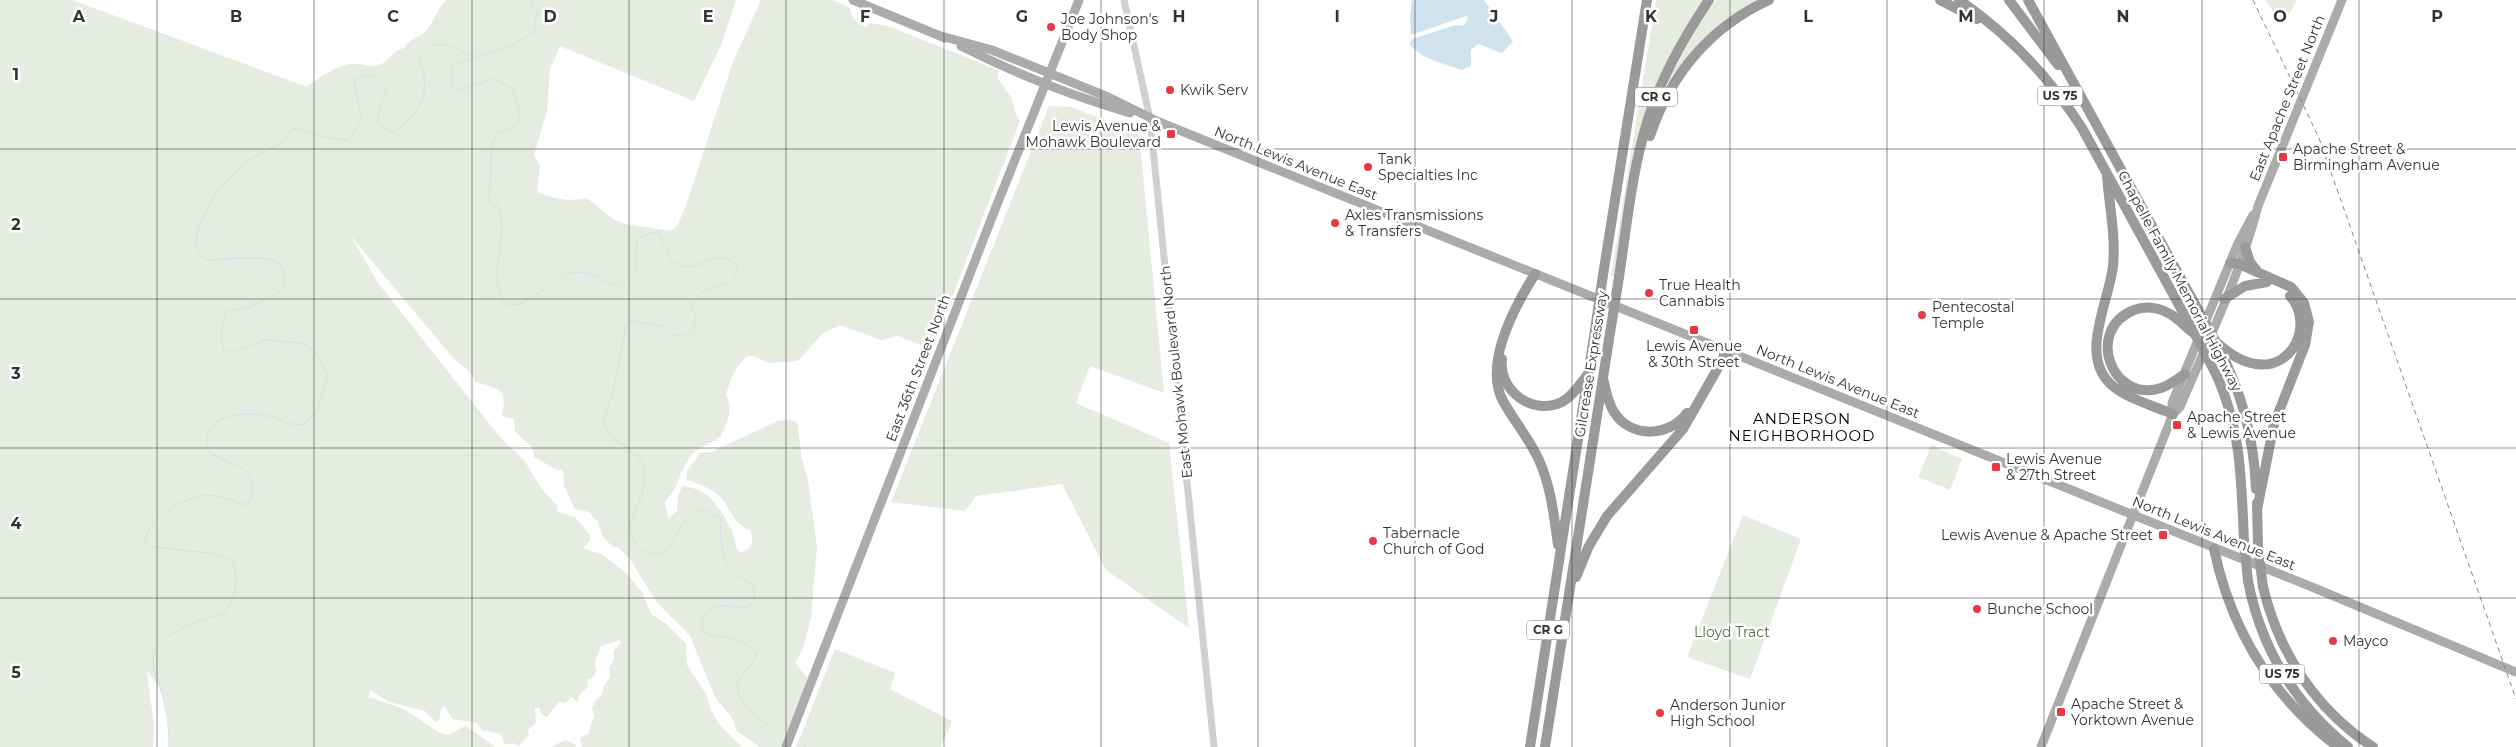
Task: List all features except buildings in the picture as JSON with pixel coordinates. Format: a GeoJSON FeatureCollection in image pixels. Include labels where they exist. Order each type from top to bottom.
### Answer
{"type":"FeatureCollection","features":[{"type":"Feature","properties":{"kind":"highway","name":"Gilcrease Expressway"},"geometry":{"type":"LineString","coordinates":[[1530,747],[1646,0]]}},
{"type":"Feature","properties":{"kind":"highway"},"geometry":{"type":"LineString","coordinates":[[1636,66],[1653,0]]}},
{"type":"Feature","properties":{"kind":"highway","name":"Gilcrease Expressway"},"geometry":{"type":"LineString","coordinates":[[1545,747],[1630,204],[1640,151],[1654,104],[1676,54],[1709,0]]}},
{"type":"Feature","properties":{"kind":"highway"},"geometry":{"type":"LineString","coordinates":[[1630,204],[1657,117],[1680,73],[1719,31],[1739,16],[1768,0]]}},
{"type":"Feature","properties":{"kind":"highway"},"geometry":{"type":"LineString","coordinates":[[1940,0],[2000,31]]}},
{"type":"Feature","properties":{"kind":"highway","name":"Chapelle Family Memorial Highway"},"geometry":{"type":"LineString","coordinates":[[1960,0],[2000,31],[2039,69],[2063,99],[2107,172],[2183,319],[2196,336],[2217,376],[2229,405],[2237,435],[2248,581],[2261,631],[2285,680],[2318,721],[2348,747]]}},
{"type":"Feature","properties":{"kind":"highway"},"geometry":{"type":"LineString","coordinates":[[2009,0],[2086,104]]}},
{"type":"Feature","properties":{"kind":"highway","name":"Chapelle Family Memorial Highway"},"geometry":{"type":"LineString","coordinates":[[2028,0],[2216,342],[2227,355],[2240,392],[2251,435],[2258,547],[2263,588],[2277,632],[2299,674],[2329,711],[2373,747]]}},
{"type":"Feature","properties":{"kind":"highway"},"geometry":{"type":"LineString","coordinates":[[2107,172],[2114,227],[2114,253],[2112,279],[2096,342],[2098,364],[2104,377],[2115,388],[2173,414]]}},
{"type":"Feature","properties":{"kind":"highway"},"geometry":{"type":"LineString","coordinates":[[2245,247],[2250,262],[2257,272]]}},
{"type":"Feature","properties":{"kind":"highway"},"geometry":{"type":"LineString","coordinates":[[2235,266],[2257,272],[2294,290],[2305,306],[2309,327],[2305,345],[2274,424],[2257,510]]}},
{"type":"Feature","properties":{"kind":"highway"},"geometry":{"type":"LineString","coordinates":[[2227,355],[2249,363],[2265,364],[2284,357],[2297,343],[2302,322],[2297,305],[2283,290],[2235,266]]}},
{"type":"Feature","properties":{"kind":"highway"},"geometry":{"type":"LineString","coordinates":[[1535,274],[1503,356],[1503,374],[1508,386],[1516,395],[1527,402],[1550,405],[1568,398],[1589,373]]}},
{"type":"Feature","properties":{"kind":"highway"},"geometry":{"type":"LineString","coordinates":[[1535,274],[1525,290],[1499,351],[1496,375],[1503,402],[1530,442],[1543,471],[1550,495],[1560,553]]}},
{"type":"Feature","properties":{"kind":"highway"},"geometry":{"type":"LineString","coordinates":[[2224,299],[2244,286],[2267,282]]}},
{"type":"Feature","properties":{"kind":"highway"},"geometry":{"type":"LineString","coordinates":[[2183,319],[2159,309],[2143,308],[2132,311],[2114,326],[2108,340],[2107,351],[2117,375],[2127,384],[2137,388],[2152,390],[2162,388],[2184,374]]}},
{"type":"Feature","properties":{"kind":"highway"},"geometry":{"type":"LineString","coordinates":[[1603,377],[1610,404],[1621,421],[1643,431],[1662,430],[1679,423],[1690,410],[1725,350]]}},
{"type":"Feature","properties":{"kind":"highway"},"geometry":{"type":"LineString","coordinates":[[1569,594],[1599,527],[1616,503],[1683,429],[1723,359],[1725,350]]}},
{"type":"Feature","properties":{"kind":"highway"},"geometry":{"type":"LineString","coordinates":[[2214,549],[2230,604],[2251,651],[2276,686],[2312,725],[2338,747]]}},
{"type":"Feature","properties":{"kind":"main road","name":"North Lewis Avenue East"},"geometry":{"type":"LineString","coordinates":[[853,0],[941,36],[992,50],[1104,105],[1150,119],[2133,515],[2516,672]]}},
{"type":"Feature","properties":{"kind":"main road","name":"East 36th Street North"},"geometry":{"type":"LineString","coordinates":[[786,747],[1079,0]]}},
{"type":"Feature","properties":{"kind":"main road","name":"East Apache Street North"},"geometry":{"type":"LineString","coordinates":[[2173,414],[2172,404],[2184,374],[2245,247],[2258,206],[2342,0]]}},
{"type":"Feature","properties":{"kind":"main road","name":"East Apache Street North"},"geometry":{"type":"LineString","coordinates":[[2041,747],[2173,414],[2180,407],[2224,299],[2235,266],[2244,228],[2258,206]]}},
{"type":"Feature","properties":{"kind":"street","name":"East Mohawk Boulevard North"},"geometry":{"type":"LineString","coordinates":[[1124,0],[1150,119],[1214,747]]}},
{"type":"Feature","properties":{"kind":"green space"},"geometry":{"type":"Polygon","coordinates":[[[0,0],[72,0],[307,87],[330,71],[344,65],[376,66],[383,63],[396,51],[404,48],[426,31],[446,0],[736,0],[721,45],[694,101],[560,46],[550,69],[547,111],[534,155],[540,165],[537,192],[562,199],[587,198],[613,219],[625,224],[671,231],[678,224],[685,208],[733,62],[761,0],[832,0],[850,8],[855,19],[866,27],[871,23],[888,26],[998,70],[998,79],[1011,97],[1016,115],[1020,121],[934,344],[930,346],[921,345],[897,336],[881,340],[840,325],[823,333],[798,361],[769,363],[754,356],[747,356],[736,369],[729,384],[726,395],[729,416],[720,437],[692,454],[685,464],[672,494],[665,503],[669,518],[677,511],[678,497],[682,486],[707,495],[723,515],[733,534],[739,552],[747,550],[750,548],[752,541],[750,530],[744,528],[736,521],[718,495],[705,486],[686,480],[687,471],[700,453],[711,452],[778,421],[788,420],[797,422],[802,459],[808,480],[817,547],[811,618],[803,648],[795,663],[808,679],[781,747],[760,747],[737,731],[731,716],[716,699],[689,634],[657,603],[632,562],[619,548],[612,546],[603,537],[598,522],[589,512],[575,509],[564,486],[563,470],[557,470],[534,457],[530,446],[515,431],[514,419],[502,416],[503,395],[498,389],[476,382],[468,370],[454,359],[350,235],[379,284],[499,436],[524,460],[541,488],[557,506],[557,511],[576,518],[590,535],[590,541],[583,548],[603,555],[626,573],[642,592],[651,614],[667,624],[686,644],[687,665],[706,694],[711,710],[720,725],[742,747],[582,747],[580,738],[588,734],[594,716],[592,708],[602,694],[604,686],[610,677],[609,668],[614,659],[614,650],[621,643],[620,640],[601,646],[594,664],[595,673],[590,680],[587,678],[588,686],[579,696],[578,702],[571,697],[565,703],[559,702],[547,717],[542,715],[539,708],[535,708],[536,723],[528,730],[529,735],[518,746],[513,743],[505,745],[501,734],[482,730],[477,723],[453,719],[444,706],[441,709],[439,721],[435,722],[425,711],[389,702],[370,690],[369,697],[404,709],[440,733],[448,735],[466,726],[495,747],[169,747],[169,726],[166,706],[159,688],[147,671],[154,727],[153,747],[0,747],[0,0]]]}},
{"type":"Feature","properties":{"kind":"green space"},"geometry":{"type":"Polygon","coordinates":[[[1656,0],[1705,0],[1659,78],[1615,276],[1611,276],[1656,0]]]}},
{"type":"Feature","properties":{"kind":"green space"},"geometry":{"type":"Polygon","coordinates":[[[1716,0],[1763,0],[1739,13],[1670,83],[1667,82],[1700,22],[1716,0]]]}},
{"type":"Feature","properties":{"kind":"green space"},"geometry":{"type":"Polygon","coordinates":[[[2266,0],[2297,0],[2282,26],[2266,0]]]}},
{"type":"Feature","properties":{"kind":"green space"},"geometry":{"type":"Polygon","coordinates":[[[1049,106],[1071,107],[1139,133],[1164,393],[1090,366],[1076,403],[1169,443],[1189,628],[1106,570],[1062,484],[976,496],[965,511],[891,502],[1049,106]]]}},
{"type":"Feature","properties":{"kind":"green space"},"geometry":{"type":"Polygon","coordinates":[[[1932,444],[1962,459],[1950,490],[1918,477],[1932,444]]]}},
{"type":"Feature","properties":{"kind":"green space","name":"Lloyd Tract"},"geometry":{"type":"Polygon","coordinates":[[[1743,515],[1801,539],[1750,679],[1687,657],[1743,515]]]}},
{"type":"Feature","properties":{"kind":"green space"},"geometry":{"type":"Polygon","coordinates":[[[835,649],[895,673],[890,689],[952,721],[941,747],[796,747],[835,649]]]}},
{"type":"Feature","properties":{"kind":"green space"},"geometry":{"type":"Polygon","coordinates":[[[565,740],[575,744],[576,747],[551,747],[565,740]]]}},
{"type":"Feature","properties":{"kind":"water"},"geometry":{"type":"Polygon","coordinates":[[[1412,0],[1484,0],[1513,41],[1502,53],[1478,44],[1471,50],[1471,66],[1462,70],[1433,60],[1414,49],[1410,44],[1412,39],[1456,25],[1463,26],[1468,19],[1467,16],[1411,35],[1410,17],[1412,0]]]}},
{"type":"Feature","properties":{"kind":"waterway"},"geometry":{"type":"LineString","coordinates":[[531,0],[537,13],[534,32],[513,45],[452,65],[452,84],[457,91],[494,79],[513,89],[519,110],[517,125],[511,129],[497,132],[492,144],[489,200],[493,205],[497,205],[501,217],[501,242],[497,268],[497,281],[500,293],[506,304],[518,305],[545,289],[559,277],[571,273],[591,275],[605,282],[619,284],[636,270],[635,254],[638,239],[650,233],[659,233],[671,261],[683,266],[690,267],[719,258],[724,258],[737,264],[735,277],[732,281],[705,290],[691,305],[696,315],[693,331],[683,336],[673,335],[665,327],[634,321],[626,326],[615,383],[603,422],[615,440],[632,451],[639,459],[643,468],[643,488],[629,527],[633,539],[640,548],[650,553],[663,553],[694,511],[705,510],[721,518],[721,542],[725,558],[733,572],[755,587],[754,600],[749,607],[718,606],[712,608],[703,617],[701,627],[706,634],[740,641],[757,653],[753,662],[741,676],[738,693],[748,709],[778,733]]}},
{"type":"Feature","properties":{"kind":"waterway"},"geometry":{"type":"LineString","coordinates":[[169,747],[165,709],[153,663],[155,652],[160,643],[180,629],[225,613],[232,601],[236,575],[233,561],[217,554],[153,547],[145,542],[148,532],[161,515],[182,502],[193,498],[204,496],[218,497],[244,505],[251,500],[252,480],[242,469],[210,453],[207,441],[209,431],[222,419],[248,414],[265,415],[291,424],[305,424],[317,410],[328,375],[315,352],[303,343],[264,340],[233,353],[223,350],[221,336],[225,313],[230,310],[248,308],[284,289],[283,270],[276,261],[268,259],[207,260],[200,255],[196,246],[197,231],[217,190],[250,159],[280,144],[293,128],[349,140],[362,120],[354,81],[368,75],[381,81],[387,90],[378,120],[380,125],[393,133],[410,119],[421,102],[425,83],[419,61],[424,52],[430,47],[443,45],[473,57]]}},
{"type":"Feature","properties":{"kind":"waterway"},"geometry":{"type":"LineString","coordinates":[[801,742],[806,747]]}},
{"type":"Feature","properties":{"kind":"railway"},"geometry":{"type":"LineString","coordinates":[[2253,0],[2319,138],[2516,699]]}},
{"type":"Feature","properties":{"kind":"place","name":"Joe Johnson's Body Shop"},"geometry":{"type":"Point","coordinates":[1051,27]}},
{"type":"Feature","properties":{"kind":"place","name":"Kwik Serv"},"geometry":{"type":"Point","coordinates":[1170,90]}},
{"type":"Feature","properties":{"kind":"place","name":"Lewis Avenue & Mohawk Boulevard"},"geometry":{"type":"Point","coordinates":[1171,134]}},
{"type":"Feature","properties":{"kind":"place","name":"Apache Street & Birmingham Avenue"},"geometry":{"type":"Point","coordinates":[2283,157]}},
{"type":"Feature","properties":{"kind":"place","name":"Tank Specialties Inc"},"geometry":{"type":"Point","coordinates":[1368,167]}},
{"type":"Feature","properties":{"kind":"place","name":"Axles Transmissions & Transfers"},"geometry":{"type":"Point","coordinates":[1335,223]}},
{"type":"Feature","properties":{"kind":"place","name":"True Health Cannabis"},"geometry":{"type":"Point","coordinates":[1649,293]}},
{"type":"Feature","properties":{"kind":"place","name":"Pentecostal Temple"},"geometry":{"type":"Point","coordinates":[1922,315]}},
{"type":"Feature","properties":{"kind":"place","name":"Lewis Avenue & 30th Street"},"geometry":{"type":"Point","coordinates":[1694,330]}},
{"type":"Feature","properties":{"kind":"place","name":"Apache Street & Lewis Avenue"},"geometry":{"type":"Point","coordinates":[2177,425]}},
{"type":"Feature","properties":{"kind":"place","name":"Lewis Avenue & 27th Street"},"geometry":{"type":"Point","coordinates":[1996,467]}},
{"type":"Feature","properties":{"kind":"place","name":"Lewis Avenue & Apache Street"},"geometry":{"type":"Point","coordinates":[2163,535]}},
{"type":"Feature","properties":{"kind":"place","name":"Tabernacle Church of God"},"geometry":{"type":"Point","coordinates":[1373,541]}},
{"type":"Feature","properties":{"kind":"place","name":"Bunche School"},"geometry":{"type":"Point","coordinates":[1977,609]}},
{"type":"Feature","properties":{"kind":"place","name":"Mayco"},"geometry":{"type":"Point","coordinates":[2333,641]}},
{"type":"Feature","properties":{"kind":"place","name":"Apache Street & Yorktown Avenue"},"geometry":{"type":"Point","coordinates":[2061,712]}},
{"type":"Feature","properties":{"kind":"place","name":"Anderson Junior High School"},"geometry":{"type":"Point","coordinates":[1660,713]}},
{"type":"Feature","properties":{"kind":"district","name":"ANDERSON NEIGHBORHOOD"},"geometry":{"type":"Point","coordinates":[1802,428]}}]}
